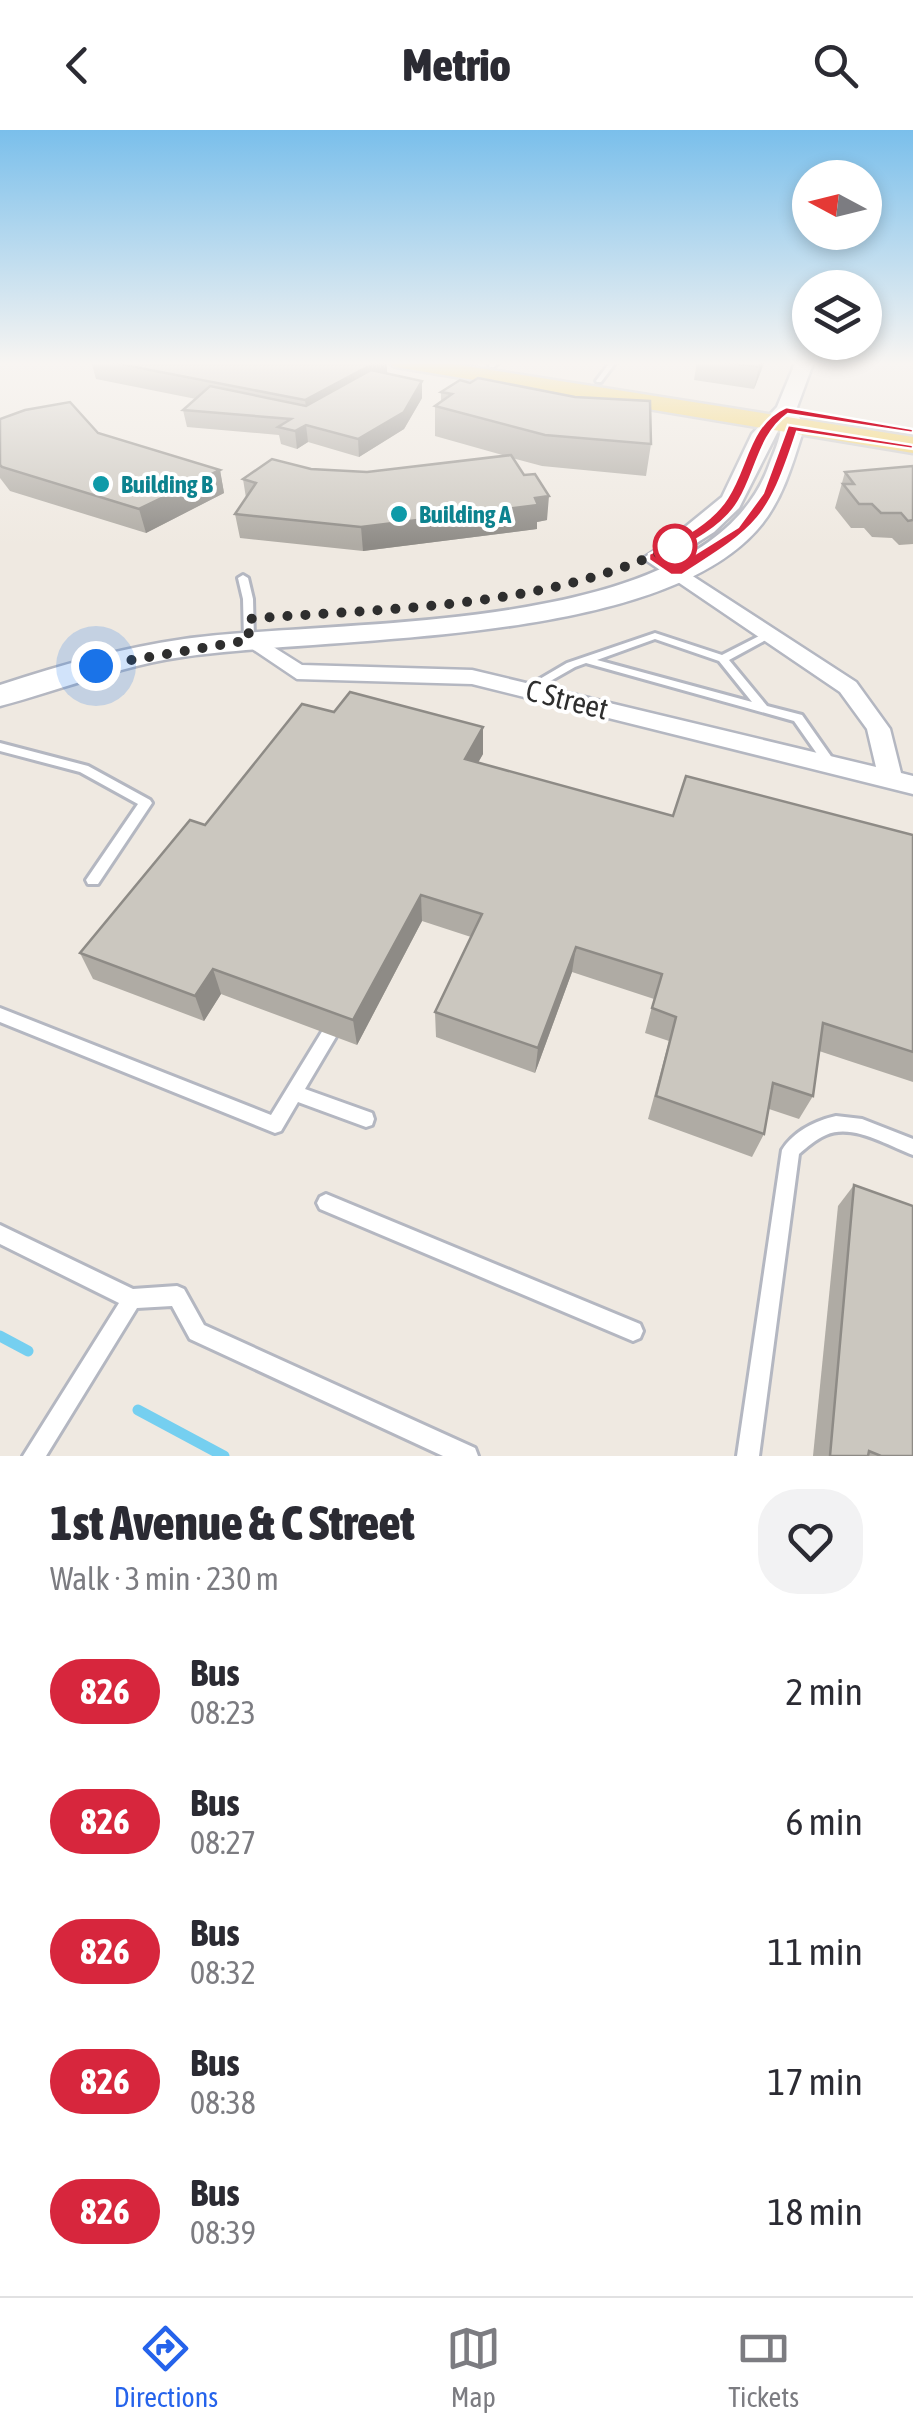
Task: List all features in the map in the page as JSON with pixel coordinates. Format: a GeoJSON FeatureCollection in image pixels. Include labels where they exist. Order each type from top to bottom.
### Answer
{"type":"FeatureCollection","features":[{"type":"Feature","properties":{"kind":"main road"},"geometry":{"type":"LineString","coordinates":[[797,423],[913,445]]}},
{"type":"Feature","properties":{"kind":"main road"},"geometry":{"type":"LineString","coordinates":[[824,423],[913,429]]}},
{"type":"Feature","properties":{"kind":"street"},"geometry":{"type":"LineString","coordinates":[[0,672],[116,639],[535,613],[637,588],[732,502],[780,423]]}},
{"type":"Feature","properties":{"kind":"street"},"geometry":{"type":"LineString","coordinates":[[665,564],[848,687],[871,711],[883,734],[888,779]]}},
{"type":"Feature","properties":{"kind":"street"},"geometry":{"type":"LineString","coordinates":[[0,696],[122,660],[249,629]]}},
{"type":"Feature","properties":{"kind":"street","name":"C Street"},"geometry":{"type":"LineString","coordinates":[[249,629],[298,672],[472,677],[913,785]]}},
{"type":"Feature","properties":{"kind":"lane"},"geometry":{"type":"LineString","coordinates":[[243,578],[249,629]]}},
{"type":"Feature","properties":{"kind":"lane"},"geometry":{"type":"LineString","coordinates":[[723,659],[769,634]]}},
{"type":"Feature","properties":{"kind":"lane"},"geometry":{"type":"LineString","coordinates":[[527,690],[586,660],[655,636],[723,659],[764,709]]}},
{"type":"Feature","properties":{"kind":"lane"},"geometry":{"type":"LineString","coordinates":[[586,660],[798,718],[832,765]]}},
{"type":"Feature","properties":{"kind":"lane"},"geometry":{"type":"LineString","coordinates":[[0,747],[84,768],[146,803],[93,880]]}},
{"type":"Feature","properties":{"kind":"lane"},"geometry":{"type":"LineString","coordinates":[[0,1015],[275,1125],[328,1035]]}},
{"type":"Feature","properties":{"kind":"lane"},"geometry":{"type":"LineString","coordinates":[[294,1094],[366,1119]]}},
{"type":"Feature","properties":{"kind":"lane"},"geometry":{"type":"LineString","coordinates":[[748,1456],[792,1150],[816,1126],[836,1121],[913,1147]]}},
{"type":"Feature","properties":{"kind":"lane"},"geometry":{"type":"LineString","coordinates":[[326,1203],[633,1331]]}},
{"type":"Feature","properties":{"kind":"lane"},"geometry":{"type":"LineString","coordinates":[[0,1234],[132,1298],[177,1296],[198,1332],[467,1456]]}},
{"type":"Feature","properties":{"kind":"lane"},"geometry":{"type":"LineString","coordinates":[[34,1456],[132,1298]]}},
{"type":"Feature","properties":{"kind":"building","name":"Building B"},"geometry":{"type":"Polygon","coordinates":[[[0,423],[89,423],[98,433],[220,470],[139,509],[0,465],[0,423]]]}},
{"type":"Feature","properties":{"kind":"building"},"geometry":{"type":"Polygon","coordinates":[[[285,423],[385,423],[358,439],[306,425],[295,431],[278,427],[285,423]]]}},
{"type":"Feature","properties":{"kind":"building"},"geometry":{"type":"Polygon","coordinates":[[[499,423],[651,423],[651,444],[545,435],[499,423]]]}},
{"type":"Feature","properties":{"kind":"building"},"geometry":{"type":"Polygon","coordinates":[[[511,455],[524,475],[535,474],[549,496],[535,498],[538,505],[361,527],[235,514],[256,483],[243,479],[272,459],[311,469],[367,472],[511,455]]]}},
{"type":"Feature","properties":{"kind":"building"},"geometry":{"type":"Polygon","coordinates":[[[913,466],[913,520],[908,521],[901,513],[881,513],[872,504],[859,504],[843,484],[854,484],[845,472],[913,466]]]}},
{"type":"Feature","properties":{"kind":"building"},"geometry":{"type":"Polygon","coordinates":[[[350,692],[483,727],[465,759],[673,816],[686,776],[913,835],[913,1052],[823,1023],[813,1096],[773,1083],[764,1134],[656,1096],[676,1017],[652,1008],[662,974],[576,947],[538,1048],[435,1012],[482,914],[421,895],[353,1020],[213,969],[195,996],[80,953],[190,820],[205,825],[302,704],[334,712],[350,692]]]}},
{"type":"Feature","properties":{"kind":"building"},"geometry":{"type":"Polygon","coordinates":[[[854,1185],[913,1206],[913,1456],[881,1456],[869,1451],[868,1456],[830,1456],[854,1185]]]}},
{"type":"Feature","properties":{"kind":"waterway"},"geometry":{"type":"LineString","coordinates":[[0,1336],[28,1351]]}},
{"type":"Feature","properties":{"kind":"waterway"},"geometry":{"type":"LineString","coordinates":[[138,1410],[224,1456]]}},
{"type":"Feature","properties":{"kind":"bus line","name":"826"},"geometry":{"type":"LineString","coordinates":[[768,423],[732,502],[695,535],[654,557],[676,572],[743,530],[762,510],[770,494],[792,428],[913,445]]}},
{"type":"Feature","properties":{"kind":"bus line","name":"826"},"geometry":{"type":"LineString","coordinates":[[872,423],[913,429]]}},
{"type":"Feature","properties":{"kind":"place","name":"Building B"},"geometry":{"type":"Point","coordinates":[101,484]}},
{"type":"Feature","properties":{"kind":"place","name":"Building A"},"geometry":{"type":"Point","coordinates":[399,514]}},
{"type":"Feature","properties":{"kind":"route"},"geometry":{"type":"LineString","coordinates":[[96,666],[182,648],[249,640],[248,619],[471,601],[570,585],[616,572],[682,542],[675,546]]}}]}
